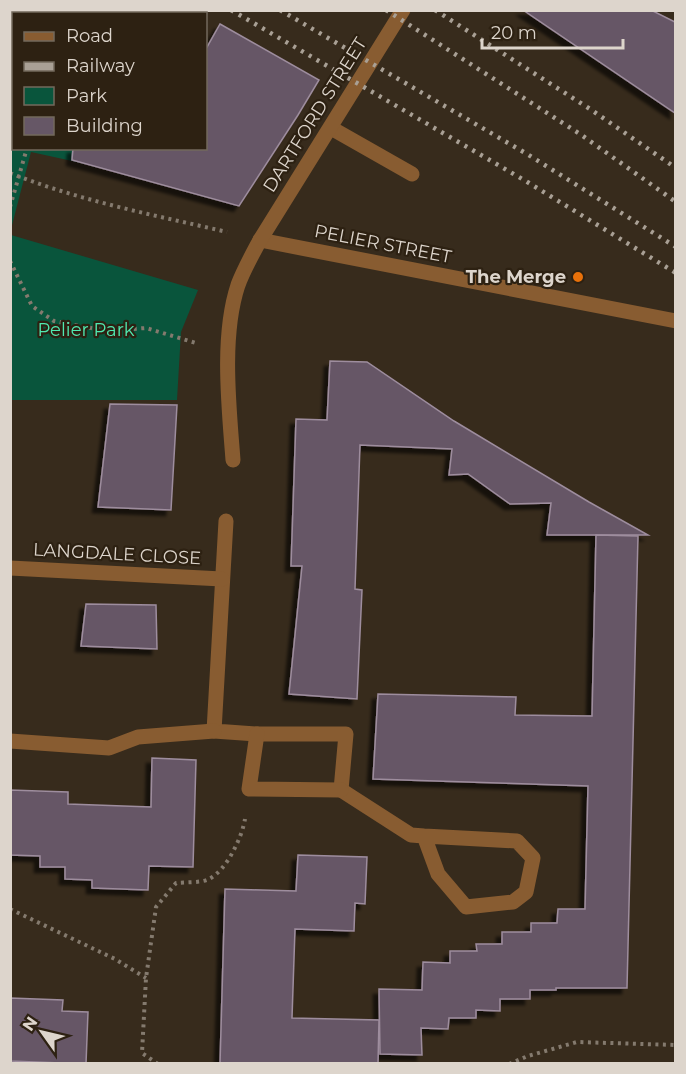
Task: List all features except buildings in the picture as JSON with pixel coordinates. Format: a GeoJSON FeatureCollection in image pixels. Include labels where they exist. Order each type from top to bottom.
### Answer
{"type":"FeatureCollection","features":[{"type":"Feature","properties":{"kind":"street","name":"DARTFORD STREET"},"geometry":{"type":"LineString","coordinates":[[260,240],[403,10]]}},
{"type":"Feature","properties":{"kind":"street"},"geometry":{"type":"LineString","coordinates":[[331,128],[412,174]]}},
{"type":"Feature","properties":{"kind":"street"},"geometry":{"type":"LineString","coordinates":[[233,460],[228,406],[232,307],[245,268],[260,240]]}},
{"type":"Feature","properties":{"kind":"street","name":"PELIER STREET"},"geometry":{"type":"LineString","coordinates":[[260,240],[675,321]]}},
{"type":"Feature","properties":{"kind":"street","name":"LANGDALE CLOSE"},"geometry":{"type":"LineString","coordinates":[[214,731],[226,521]]}},
{"type":"Feature","properties":{"kind":"street","name":"LANGDALE CLOSE"},"geometry":{"type":"LineString","coordinates":[[10,568],[222,579]]}},
{"type":"Feature","properties":{"kind":"street"},"geometry":{"type":"LineString","coordinates":[[10,741],[110,748],[138,737],[214,731],[256,734],[346,734],[341,790]]}},
{"type":"Feature","properties":{"kind":"street"},"geometry":{"type":"LineString","coordinates":[[256,734],[249,789],[341,790],[411,835],[517,841],[533,858],[526,892],[513,902],[466,907],[438,874],[424,836]]}},
{"type":"Feature","properties":{"kind":"path"},"geometry":{"type":"LineString","coordinates":[[10,207],[26,150]]}},
{"type":"Feature","properties":{"kind":"path"},"geometry":{"type":"LineString","coordinates":[[10,173],[48,188],[100,203],[260,240]]}},
{"type":"Feature","properties":{"kind":"path"},"geometry":{"type":"LineString","coordinates":[[10,261],[32,306],[54,321],[107,332],[146,328],[229,350]]}},
{"type":"Feature","properties":{"kind":"path"},"geometry":{"type":"LineString","coordinates":[[158,1064],[142,1053],[146,978],[156,908],[176,883],[209,879],[227,863],[243,829],[249,789]]}},
{"type":"Feature","properties":{"kind":"path"},"geometry":{"type":"LineString","coordinates":[[10,909],[116,959],[146,978]]}},
{"type":"Feature","properties":{"kind":"path"},"geometry":{"type":"LineString","coordinates":[[509,1064],[528,1056],[578,1042],[675,1045]]}},
{"type":"Feature","properties":{"kind":"green space"},"geometry":{"type":"Polygon","coordinates":[[[11,11],[144,11],[12,12],[12,150],[100,150],[95,166],[31,152],[11,229],[11,11]]]}},
{"type":"Feature","properties":{"kind":"green space","name":"Pelier Park"},"geometry":{"type":"Polygon","coordinates":[[[11,235],[198,290],[181,332],[177,400],[11,400],[11,235]]]}},
{"type":"Feature","properties":{"kind":"railway"},"geometry":{"type":"LineString","coordinates":[[231,10],[524,180],[676,273]]}},
{"type":"Feature","properties":{"kind":"railway"},"geometry":{"type":"LineString","coordinates":[[280,10],[527,154],[676,247]]}},
{"type":"Feature","properties":{"kind":"railway"},"geometry":{"type":"LineString","coordinates":[[386,10],[580,134],[676,202]]}},
{"type":"Feature","properties":{"kind":"railway"},"geometry":{"type":"LineString","coordinates":[[435,10],[590,109],[676,168]]}},
{"type":"Feature","properties":{"kind":"place","name":"The Merge"},"geometry":{"type":"Point","coordinates":[578,277]}}]}
